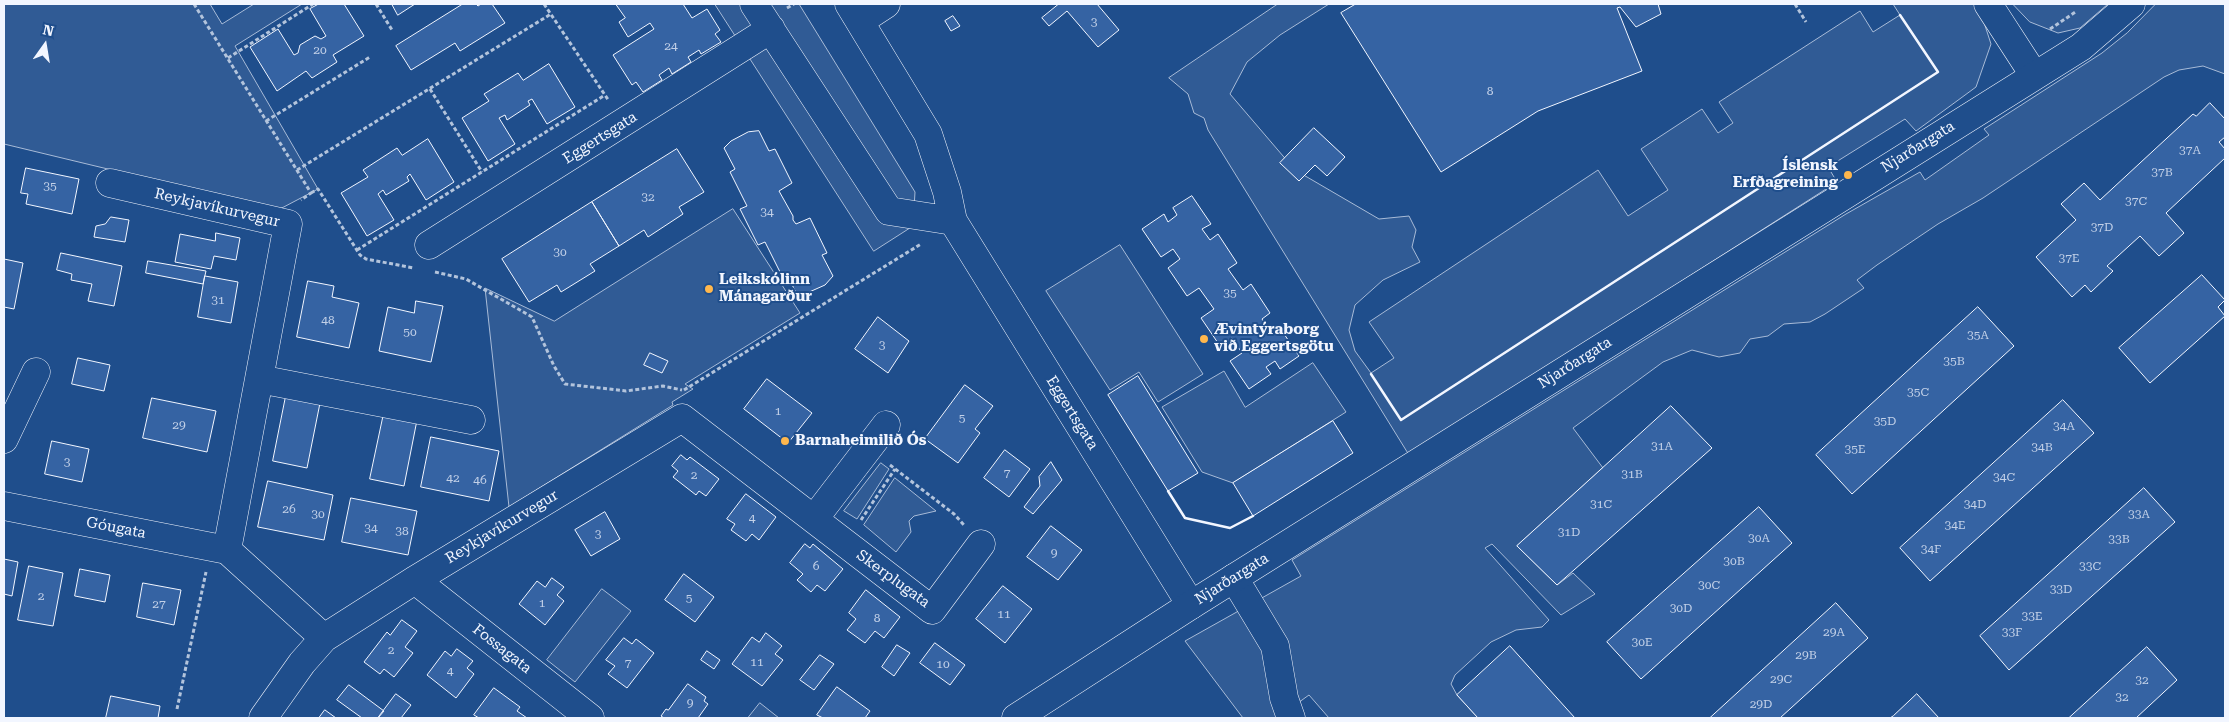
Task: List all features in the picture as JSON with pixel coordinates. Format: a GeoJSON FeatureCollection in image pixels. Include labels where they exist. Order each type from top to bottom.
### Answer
{"type":"FeatureCollection","features":[{"type":"Feature","properties":{"kind":"street"},"geometry":{"type":"LineString","coordinates":[[754,4],[889,211],[953,220]]}},
{"type":"Feature","properties":{"kind":"street"},"geometry":{"type":"LineString","coordinates":[[854,12],[886,4]]}},
{"type":"Feature","properties":{"kind":"street"},"geometry":{"type":"LineString","coordinates":[[1988,4],[2034,74]]}},
{"type":"Feature","properties":{"kind":"street","name":"Njarðargata"},"geometry":{"type":"LineString","coordinates":[[1016,718],[1191,605],[2034,74],[2081,47],[2131,4]]}},
{"type":"Feature","properties":{"kind":"street","name":"Eggertsgata"},"geometry":{"type":"LineString","coordinates":[[854,12],[928,134],[947,192],[953,220],[1191,605]]}},
{"type":"Feature","properties":{"kind":"street","name":"Eggertsgata"},"geometry":{"type":"LineString","coordinates":[[426,262],[624,123],[771,30]]}},
{"type":"Feature","properties":{"kind":"street","name":"Reykjavíkurvegur"},"geometry":{"type":"LineString","coordinates":[[110,183],[288,224],[259,378],[219,549]]}},
{"type":"Feature","properties":{"kind":"street"},"geometry":{"type":"LineString","coordinates":[[4,439],[36,372]]}},
{"type":"Feature","properties":{"kind":"street"},"geometry":{"type":"LineString","coordinates":[[259,378],[471,420]]}},
{"type":"Feature","properties":{"kind":"street","name":"Reykjavíkurvegur"},"geometry":{"type":"LineString","coordinates":[[263,718],[302,663],[324,638],[415,580],[682,418]]}},
{"type":"Feature","properties":{"kind":"street","name":"Skerplugata"},"geometry":{"type":"LineString","coordinates":[[682,418],[932,610],[981,544]]}},
{"type":"Feature","properties":{"kind":"street"},"geometry":{"type":"LineString","coordinates":[[814,519],[886,425]]}},
{"type":"Feature","properties":{"kind":"street","name":"Góugata"},"geometry":{"type":"LineString","coordinates":[[4,506],[219,549]]}},
{"type":"Feature","properties":{"kind":"street"},"geometry":{"type":"LineString","coordinates":[[219,549],[324,638]]}},
{"type":"Feature","properties":{"kind":"street"},"geometry":{"type":"LineString","coordinates":[[1234,578],[1275,646],[1284,698],[1291,718]]}},
{"type":"Feature","properties":{"kind":"street","name":"Fossagata"},"geometry":{"type":"LineString","coordinates":[[415,580],[590,718]]}},
{"type":"Feature","properties":{"kind":"path"},"geometry":{"type":"LineString","coordinates":[[194,4],[311,193]]}},
{"type":"Feature","properties":{"kind":"path"},"geometry":{"type":"LineString","coordinates":[[228,58],[313,4]]}},
{"type":"Feature","properties":{"kind":"path"},"geometry":{"type":"LineString","coordinates":[[376,4],[392,30]]}},
{"type":"Feature","properties":{"kind":"path"},"geometry":{"type":"LineString","coordinates":[[544,4],[624,123]]}},
{"type":"Feature","properties":{"kind":"path"},"geometry":{"type":"LineString","coordinates":[[1795,4],[1806,22]]}},
{"type":"Feature","properties":{"kind":"path"},"geometry":{"type":"LineString","coordinates":[[2050,28],[2082,8]]}},
{"type":"Feature","properties":{"kind":"path"},"geometry":{"type":"LineString","coordinates":[[297,170],[551,14]]}},
{"type":"Feature","properties":{"kind":"path"},"geometry":{"type":"LineString","coordinates":[[266,121],[370,57]]}},
{"type":"Feature","properties":{"kind":"path"},"geometry":{"type":"LineString","coordinates":[[430,89],[482,172]]}},
{"type":"Feature","properties":{"kind":"path"},"geometry":{"type":"LineString","coordinates":[[356,250],[605,95]]}},
{"type":"Feature","properties":{"kind":"path"},"geometry":{"type":"LineString","coordinates":[[273,220],[318,189],[356,250],[366,259],[426,262],[466,279],[532,317],[554,366],[566,384],[626,391],[663,386],[684,390],[925,241]]}},
{"type":"Feature","properties":{"kind":"path"},"geometry":{"type":"LineString","coordinates":[[682,418],[684,390]]}},
{"type":"Feature","properties":{"kind":"path"},"geometry":{"type":"LineString","coordinates":[[885,461],[954,514],[981,544]]}},
{"type":"Feature","properties":{"kind":"path"},"geometry":{"type":"LineString","coordinates":[[845,544],[895,469]]}},
{"type":"Feature","properties":{"kind":"path"},"geometry":{"type":"LineString","coordinates":[[177,710],[219,549]]}},
{"type":"Feature","properties":{"kind":"shaded area"},"geometry":{"type":"Polygon","coordinates":[[[4,4],[210,4],[222,24],[254,4],[302,4],[235,46],[318,189],[278,210],[4,144],[4,4]]]}},
{"type":"Feature","properties":{"kind":"shaded area"},"geometry":{"type":"Polygon","coordinates":[[[715,4],[799,4],[915,192],[913,226],[874,251],[715,4]]]}},
{"type":"Feature","properties":{"kind":"shaded area"},"geometry":{"type":"Polygon","coordinates":[[[1278,4],[1329,4],[1280,35],[1247,62],[1230,94],[1295,170],[1379,219],[1409,216],[1416,230],[1412,247],[1420,262],[1383,280],[1355,305],[1349,330],[1355,351],[1371,373],[1394,358],[1369,322],[1598,170],[1628,216],[1668,190],[1641,149],[1702,109],[1718,133],[1733,123],[1719,102],[1860,11],[1873,32],[1900,15],[1893,4],[1978,4],[1991,44],[1976,87],[1916,131],[1905,119],[1828,167],[1837,182],[1409,455],[1208,130],[1204,118],[1194,113],[1188,94],[1169,78],[1278,4]]]}},
{"type":"Feature","properties":{"kind":"shaded area"},"geometry":{"type":"Polygon","coordinates":[[[2013,4],[2108,4],[2080,28],[2058,33],[2030,22],[2013,4]]]}},
{"type":"Feature","properties":{"kind":"shaded area"},"geometry":{"type":"Polygon","coordinates":[[[2156,4],[2225,4],[2225,74],[2203,66],[2179,70],[2164,77],[1983,198],[1938,224],[1877,265],[1857,280],[1864,288],[1825,314],[1810,322],[1784,324],[1768,336],[1750,339],[1740,353],[1719,357],[1692,350],[1663,362],[1573,428],[1603,468],[1517,546],[1557,585],[1573,573],[1595,594],[1561,615],[1492,544],[1485,548],[1549,620],[1542,627],[1516,630],[1491,642],[1455,675],[1451,684],[1457,695],[1478,718],[1329,718],[1309,695],[1277,718],[1243,718],[1185,641],[1301,576],[1292,560],[1846,214],[1920,172],[1925,180],[1989,135],[1984,129],[2102,53],[2127,33],[2156,4]]]}},
{"type":"Feature","properties":{"kind":"shaded area"},"geometry":{"type":"Polygon","coordinates":[[[733,209],[800,313],[685,384],[693,389],[672,402],[673,405],[509,507],[485,288],[554,321],[733,209]]]}},
{"type":"Feature","properties":{"kind":"shaded area"},"geometry":{"type":"Polygon","coordinates":[[[1120,245],[1203,374],[1158,402],[1139,372],[1110,390],[1046,291],[1120,245]]]}},
{"type":"Feature","properties":{"kind":"shaded area"},"geometry":{"type":"Polygon","coordinates":[[[1313,363],[1346,412],[1233,483],[1202,472],[1162,407],[1224,371],[1245,407],[1313,363]]]}},
{"type":"Feature","properties":{"kind":"shaded area"},"geometry":{"type":"Polygon","coordinates":[[[881,463],[889,469],[857,519],[844,511],[881,463]]]}},
{"type":"Feature","properties":{"kind":"shaded area"},"geometry":{"type":"Polygon","coordinates":[[[895,478],[936,511],[914,516],[909,521],[911,532],[896,552],[864,525],[895,478]]]}},
{"type":"Feature","properties":{"kind":"shaded area"},"geometry":{"type":"Polygon","coordinates":[[[602,589],[631,611],[575,682],[547,660],[602,589]]]}},
{"type":"Feature","properties":{"kind":"shaded area"},"geometry":{"type":"Polygon","coordinates":[[[760,703],[779,718],[748,718],[760,703]]]}},
{"type":"Feature","properties":{"kind":"building"},"geometry":{"type":"Polygon","coordinates":[[[319,4],[344,4],[364,36],[333,55],[337,62],[312,78],[306,71],[277,91],[250,47],[278,29],[294,55],[298,53],[300,45],[315,36],[321,39],[326,36],[310,9],[319,4]]]}},
{"type":"Feature","properties":{"kind":"building"},"geometry":{"type":"Polygon","coordinates":[[[392,4],[415,4],[398,15],[392,4]]]}},
{"type":"Feature","properties":{"kind":"building"},"geometry":{"type":"Polygon","coordinates":[[[463,4],[476,4],[478,6],[481,4],[492,4],[505,23],[460,51],[455,43],[411,70],[396,46],[463,4]]]}},
{"type":"Feature","properties":{"kind":"building"},"geometry":{"type":"Polygon","coordinates":[[[616,4],[683,4],[692,18],[707,9],[720,30],[715,34],[721,42],[701,54],[699,50],[688,57],[691,62],[672,74],[669,68],[659,75],[662,80],[643,92],[636,82],[632,85],[613,55],[654,29],[650,23],[628,37],[619,22],[625,18],[616,4]]]}},
{"type":"Feature","properties":{"kind":"building"},"geometry":{"type":"Polygon","coordinates":[[[1059,4],[1097,4],[1119,30],[1098,47],[1067,11],[1049,26],[1042,18],[1059,4]]]}},
{"type":"Feature","properties":{"kind":"building"},"geometry":{"type":"Polygon","coordinates":[[[1356,4],[1658,4],[1661,14],[1636,27],[1620,7],[1617,8],[1642,71],[1538,111],[1441,172],[1341,13],[1356,4]]]}},
{"type":"Feature","properties":{"kind":"building"},"geometry":{"type":"Polygon","coordinates":[[[953,16],[960,26],[951,31],[945,21],[953,16]]]}},
{"type":"Feature","properties":{"kind":"building"},"geometry":{"type":"Polygon","coordinates":[[[549,64],[575,107],[547,124],[532,99],[528,101],[530,105],[507,120],[505,115],[499,118],[515,144],[488,161],[462,118],[489,101],[484,94],[518,73],[523,80],[549,64]]]}},
{"type":"Feature","properties":{"kind":"building"},"geometry":{"type":"Polygon","coordinates":[[[2210,103],[2225,119],[2225,137],[2219,142],[2225,149],[2225,158],[2166,213],[2184,233],[2159,256],[2140,236],[2107,266],[2113,271],[2091,292],[2085,285],[2072,297],[2036,257],[2076,220],[2061,204],[2084,183],[2100,200],[2193,114],[2196,116],[2210,103]]]}},
{"type":"Feature","properties":{"kind":"building"},"geometry":{"type":"Polygon","coordinates":[[[1314,128],[1345,157],[1327,176],[1315,165],[1299,181],[1280,163],[1314,128]]]}},
{"type":"Feature","properties":{"kind":"building"},"geometry":{"type":"Polygon","coordinates":[[[759,131],[769,151],[775,149],[792,183],[779,191],[793,216],[793,220],[796,224],[810,218],[827,253],[822,255],[833,276],[825,285],[798,297],[787,274],[782,276],[765,242],[758,245],[740,209],[747,206],[730,172],[735,169],[724,148],[731,141],[748,132],[759,131]]]}},
{"type":"Feature","properties":{"kind":"building"},"geometry":{"type":"Polygon","coordinates":[[[428,139],[454,182],[426,200],[410,174],[407,177],[409,181],[386,195],[383,190],[378,194],[394,220],[367,236],[341,193],[368,177],[363,170],[397,148],[402,155],[428,139]]]}},
{"type":"Feature","properties":{"kind":"building"},"geometry":{"type":"Polygon","coordinates":[[[677,149],[704,192],[679,207],[683,214],[648,237],[644,230],[619,246],[592,202],[677,149]]]}},
{"type":"Feature","properties":{"kind":"building"},"geometry":{"type":"Polygon","coordinates":[[[26,168],[79,179],[72,214],[26,204],[28,194],[21,193],[26,168]]]}},
{"type":"Feature","properties":{"kind":"building"},"geometry":{"type":"Polygon","coordinates":[[[1192,196],[1211,224],[1202,229],[1210,240],[1218,234],[1237,263],[1228,269],[1243,290],[1251,284],[1270,313],[1262,319],[1272,334],[1280,328],[1299,356],[1280,369],[1275,361],[1266,367],[1271,374],[1249,389],[1230,361],[1242,353],[1232,338],[1220,346],[1201,318],[1214,309],[1199,288],[1187,296],[1168,268],[1180,259],[1173,249],[1161,257],[1142,229],[1164,214],[1168,222],[1177,215],[1173,208],[1192,196]]]}},
{"type":"Feature","properties":{"kind":"building"},"geometry":{"type":"Polygon","coordinates":[[[592,202],[619,246],[590,264],[595,271],[561,292],[557,285],[529,302],[502,259],[592,202]]]}},
{"type":"Feature","properties":{"kind":"building"},"geometry":{"type":"Polygon","coordinates":[[[111,217],[129,220],[125,242],[94,237],[96,226],[105,224],[111,217]]]}},
{"type":"Feature","properties":{"kind":"building"},"geometry":{"type":"Polygon","coordinates":[[[216,233],[240,238],[236,260],[214,256],[211,269],[175,262],[180,234],[215,241],[216,233]]]}},
{"type":"Feature","properties":{"kind":"building"},"geometry":{"type":"Polygon","coordinates":[[[61,253],[122,266],[114,306],[88,301],[92,284],[71,280],[72,274],[57,270],[61,253]]]}},
{"type":"Feature","properties":{"kind":"building"},"geometry":{"type":"Polygon","coordinates":[[[4,259],[23,263],[14,309],[4,307],[4,259]]]}},
{"type":"Feature","properties":{"kind":"building"},"geometry":{"type":"Polygon","coordinates":[[[148,261],[206,271],[203,284],[146,273],[148,261]]]}},
{"type":"Feature","properties":{"kind":"building"},"geometry":{"type":"Polygon","coordinates":[[[2202,275],[2225,300],[2218,307],[2225,316],[2150,383],[2119,348],[2202,275]]]}},
{"type":"Feature","properties":{"kind":"building"},"geometry":{"type":"Polygon","coordinates":[[[205,276],[238,282],[231,323],[198,317],[205,276]]]}},
{"type":"Feature","properties":{"kind":"building"},"geometry":{"type":"Polygon","coordinates":[[[308,281],[334,286],[332,297],[359,303],[349,348],[297,337],[308,281]]]}},
{"type":"Feature","properties":{"kind":"building"},"geometry":{"type":"Polygon","coordinates":[[[416,301],[443,306],[431,362],[379,351],[388,307],[414,313],[416,301]]]}},
{"type":"Feature","properties":{"kind":"building"},"geometry":{"type":"Polygon","coordinates":[[[1978,307],[2014,346],[1852,494],[1816,455],[1978,307]]]}},
{"type":"Feature","properties":{"kind":"building"},"geometry":{"type":"Polygon","coordinates":[[[878,317],[909,341],[888,373],[855,349],[878,317]]]}},
{"type":"Feature","properties":{"kind":"building"},"geometry":{"type":"Polygon","coordinates":[[[650,353],[668,361],[662,373],[644,365],[650,353]]]}},
{"type":"Feature","properties":{"kind":"building"},"geometry":{"type":"Polygon","coordinates":[[[78,358],[110,365],[104,391],[72,384],[78,358]]]}},
{"type":"Feature","properties":{"kind":"building"},"geometry":{"type":"Polygon","coordinates":[[[1138,376],[1198,473],[1168,491],[1108,395],[1138,376]]]}},
{"type":"Feature","properties":{"kind":"building"},"geometry":{"type":"Polygon","coordinates":[[[767,379],[812,413],[788,443],[744,409],[767,379]]]}},
{"type":"Feature","properties":{"kind":"building"},"geometry":{"type":"Polygon","coordinates":[[[965,385],[993,406],[975,429],[980,433],[958,463],[925,439],[965,385]]]}},
{"type":"Feature","properties":{"kind":"building"},"geometry":{"type":"Polygon","coordinates":[[[286,396],[320,403],[307,468],[273,461],[286,396]]]}},
{"type":"Feature","properties":{"kind":"building"},"geometry":{"type":"Polygon","coordinates":[[[152,398],[216,411],[207,452],[143,438],[152,398]]]}},
{"type":"Feature","properties":{"kind":"building"},"geometry":{"type":"Polygon","coordinates":[[[2063,400],[2094,433],[1930,581],[1900,548],[2063,400]]]}},
{"type":"Feature","properties":{"kind":"building"},"geometry":{"type":"Polygon","coordinates":[[[1671,406],[1712,448],[1557,585],[1517,546],[1671,406]]]}},
{"type":"Feature","properties":{"kind":"building"},"geometry":{"type":"Polygon","coordinates":[[[384,413],[417,420],[404,486],[370,479],[384,413]]]}},
{"type":"Feature","properties":{"kind":"building"},"geometry":{"type":"Polygon","coordinates":[[[1333,421],[1353,453],[1253,516],[1233,483],[1333,421]]]}},
{"type":"Feature","properties":{"kind":"building"},"geometry":{"type":"Polygon","coordinates":[[[431,437],[499,451],[489,501],[421,487],[431,437]]]}},
{"type":"Feature","properties":{"kind":"building"},"geometry":{"type":"Polygon","coordinates":[[[52,441],[89,449],[82,482],[45,474],[52,441]]]}},
{"type":"Feature","properties":{"kind":"building"},"geometry":{"type":"Polygon","coordinates":[[[1005,450],[1030,469],[1009,497],[984,478],[1005,450]]]}},
{"type":"Feature","properties":{"kind":"building"},"geometry":{"type":"Polygon","coordinates":[[[681,455],[687,460],[690,457],[719,479],[706,496],[699,491],[696,495],[673,477],[678,471],[672,466],[681,455]]]}},
{"type":"Feature","properties":{"kind":"building"},"geometry":{"type":"Polygon","coordinates":[[[1051,462],[1062,480],[1033,514],[1024,507],[1040,486],[1039,477],[1051,462]]]}},
{"type":"Feature","properties":{"kind":"building"},"geometry":{"type":"Polygon","coordinates":[[[268,481],[333,495],[324,540],[258,527],[268,481]]]}},
{"type":"Feature","properties":{"kind":"building"},"geometry":{"type":"Polygon","coordinates":[[[2144,488],[2175,522],[2009,670],[1980,636],[2144,488]]]}},
{"type":"Feature","properties":{"kind":"building"},"geometry":{"type":"Polygon","coordinates":[[[746,494],[776,517],[759,540],[752,534],[746,541],[731,530],[735,524],[727,519],[746,494]]]}},
{"type":"Feature","properties":{"kind":"building"},"geometry":{"type":"Polygon","coordinates":[[[351,498],[417,511],[408,555],[342,542],[351,498]]]}},
{"type":"Feature","properties":{"kind":"building"},"geometry":{"type":"Polygon","coordinates":[[[1759,507],[1792,543],[1641,679],[1607,642],[1759,507]]]}},
{"type":"Feature","properties":{"kind":"building"},"geometry":{"type":"Polygon","coordinates":[[[605,512],[620,539],[591,556],[575,530],[605,512]]]}},
{"type":"Feature","properties":{"kind":"building"},"geometry":{"type":"Polygon","coordinates":[[[1051,526],[1082,550],[1058,580],[1027,557],[1051,526]]]}},
{"type":"Feature","properties":{"kind":"building"},"geometry":{"type":"Polygon","coordinates":[[[805,544],[810,548],[813,544],[843,569],[825,591],[817,585],[811,592],[797,580],[803,574],[790,563],[805,544]]]}},
{"type":"Feature","properties":{"kind":"building"},"geometry":{"type":"Polygon","coordinates":[[[4,559],[18,562],[12,596],[4,594],[4,559]]]}},
{"type":"Feature","properties":{"kind":"building"},"geometry":{"type":"Polygon","coordinates":[[[29,566],[63,573],[53,626],[18,620],[29,566]]]}},
{"type":"Feature","properties":{"kind":"building"},"geometry":{"type":"Polygon","coordinates":[[[80,569],[110,575],[105,602],[75,596],[80,569]]]}},
{"type":"Feature","properties":{"kind":"building"},"geometry":{"type":"Polygon","coordinates":[[[684,574],[714,597],[695,622],[665,600],[684,574]]]}},
{"type":"Feature","properties":{"kind":"building"},"geometry":{"type":"Polygon","coordinates":[[[552,578],[564,587],[557,595],[564,601],[545,625],[519,604],[537,581],[545,587],[552,578]]]}},
{"type":"Feature","properties":{"kind":"building"},"geometry":{"type":"Polygon","coordinates":[[[143,583],[181,590],[174,625],[137,617],[143,583]]]}},
{"type":"Feature","properties":{"kind":"building"},"geometry":{"type":"Polygon","coordinates":[[[1003,586],[1032,609],[1005,643],[976,619],[1003,586]]]}},
{"type":"Feature","properties":{"kind":"building"},"geometry":{"type":"Polygon","coordinates":[[[866,590],[900,617],[884,638],[875,631],[865,643],[847,630],[856,619],[849,613],[866,590]]]}},
{"type":"Feature","properties":{"kind":"building"},"geometry":{"type":"Polygon","coordinates":[[[1836,603],[1868,638],[1856,649],[1780,718],[1710,718],[1836,603]]]}},
{"type":"Feature","properties":{"kind":"building"},"geometry":{"type":"Polygon","coordinates":[[[402,620],[417,631],[405,647],[413,653],[394,677],[384,669],[380,674],[364,662],[387,632],[390,635],[402,620]]]}},
{"type":"Feature","properties":{"kind":"building"},"geometry":{"type":"Polygon","coordinates":[[[766,633],[782,646],[775,654],[783,660],[762,686],[732,664],[752,637],[759,642],[766,633]]]}},
{"type":"Feature","properties":{"kind":"building"},"geometry":{"type":"Polygon","coordinates":[[[624,638],[632,644],[636,639],[654,653],[627,688],[608,674],[615,666],[606,660],[624,638]]]}},
{"type":"Feature","properties":{"kind":"building"},"geometry":{"type":"Polygon","coordinates":[[[935,643],[965,665],[950,685],[920,663],[935,643]]]}},
{"type":"Feature","properties":{"kind":"building"},"geometry":{"type":"Polygon","coordinates":[[[897,645],[910,653],[894,676],[882,667],[897,645]]]}},
{"type":"Feature","properties":{"kind":"building"},"geometry":{"type":"Polygon","coordinates":[[[1510,646],[1575,718],[1478,718],[1457,695],[1510,646]]]}},
{"type":"Feature","properties":{"kind":"building"},"geometry":{"type":"Polygon","coordinates":[[[2147,647],[2177,680],[2136,718],[2069,718],[2147,647]]]}},
{"type":"Feature","properties":{"kind":"building"},"geometry":{"type":"Polygon","coordinates":[[[457,649],[473,661],[467,668],[474,674],[456,698],[427,675],[445,651],[451,656],[457,649]]]}},
{"type":"Feature","properties":{"kind":"building"},"geometry":{"type":"Polygon","coordinates":[[[707,651],[720,660],[714,669],[701,660],[707,651]]]}},
{"type":"Feature","properties":{"kind":"building"},"geometry":{"type":"Polygon","coordinates":[[[820,655],[834,664],[814,690],[800,680],[820,655]]]}},
{"type":"Feature","properties":{"kind":"building"},"geometry":{"type":"Polygon","coordinates":[[[688,684],[706,697],[704,701],[708,704],[698,718],[664,718],[661,716],[666,709],[668,710],[688,684]]]}},
{"type":"Feature","properties":{"kind":"building"},"geometry":{"type":"Polygon","coordinates":[[[349,685],[384,711],[378,718],[362,718],[337,700],[349,685]]]}},
{"type":"Feature","properties":{"kind":"building"},"geometry":{"type":"Polygon","coordinates":[[[837,687],[870,711],[865,718],[823,718],[817,715],[837,687]]]}},
{"type":"Feature","properties":{"kind":"building"},"geometry":{"type":"Polygon","coordinates":[[[494,688],[520,707],[517,711],[527,718],[479,718],[474,715],[494,688]]]}},
{"type":"Feature","properties":{"kind":"building"},"geometry":{"type":"Polygon","coordinates":[[[396,694],[411,705],[401,718],[378,718],[396,694]]]}},
{"type":"Feature","properties":{"kind":"building"},"geometry":{"type":"Polygon","coordinates":[[[1917,694],[1939,718],[1890,718],[1893,716],[1917,694]]]}},
{"type":"Feature","properties":{"kind":"building"},"geometry":{"type":"Polygon","coordinates":[[[111,696],[160,706],[158,718],[106,718],[111,696]]]}},
{"type":"Feature","properties":{"kind":"building"},"geometry":{"type":"Polygon","coordinates":[[[325,710],[336,718],[319,718],[325,710]]]}},
{"type":"Feature","properties":{"kind":"wall"},"geometry":{"type":"LineString","coordinates":[[1371,374],[1401,420],[1938,72],[1900,15]]}},
{"type":"Feature","properties":{"kind":"wall"},"geometry":{"type":"LineString","coordinates":[[1168,491],[1185,518],[1230,528],[1253,516]]}},
{"type":"Feature","properties":{"kind":"place","name":"Íslensk Erfðagreining"},"geometry":{"type":"Point","coordinates":[1848,175]}},
{"type":"Feature","properties":{"kind":"place","name":"Leikskólinn Mánagarður"},"geometry":{"type":"Point","coordinates":[709,289]}},
{"type":"Feature","properties":{"kind":"place","name":"Ævintýraborg við Eggertsgötu"},"geometry":{"type":"Point","coordinates":[1204,339]}},
{"type":"Feature","properties":{"kind":"place","name":"Barnaheimilið Ós"},"geometry":{"type":"Point","coordinates":[785,441]}}]}
